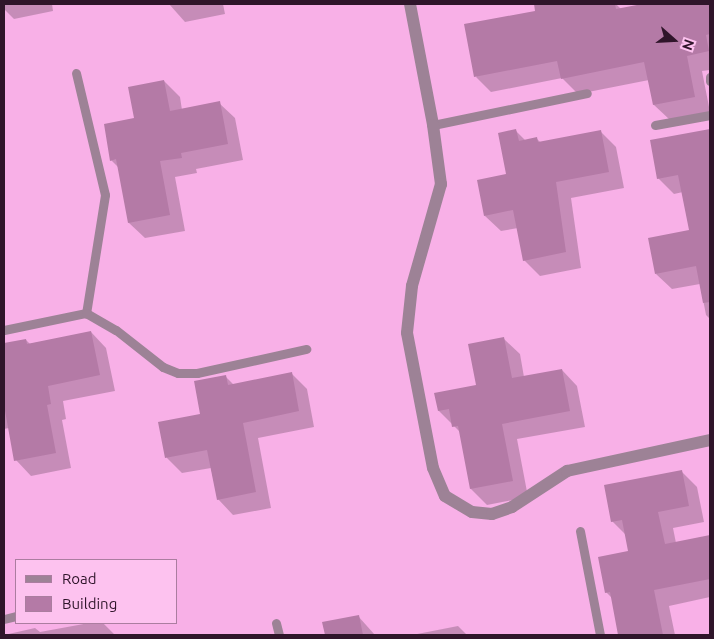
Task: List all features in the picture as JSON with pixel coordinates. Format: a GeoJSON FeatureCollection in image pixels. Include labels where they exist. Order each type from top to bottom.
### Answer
{"type":"FeatureCollection","features":[{"type":"Feature","properties":{"kind":"street"},"geometry":{"type":"LineString","coordinates":[[410,4],[433,125],[440,184],[412,286],[407,332],[433,468],[445,496],[472,512],[492,514],[512,506],[566,471],[710,440]]}},
{"type":"Feature","properties":{"kind":"lane"},"geometry":{"type":"LineString","coordinates":[[76,73],[105,195],[86,313]]}},
{"type":"Feature","properties":{"kind":"lane"},"geometry":{"type":"LineString","coordinates":[[433,125],[587,93]]}},
{"type":"Feature","properties":{"kind":"lane"},"geometry":{"type":"LineString","coordinates":[[656,125],[710,115]]}},
{"type":"Feature","properties":{"kind":"lane"},"geometry":{"type":"LineString","coordinates":[[4,330],[86,313],[116,330],[163,367],[178,373],[197,373],[306,349]]}},
{"type":"Feature","properties":{"kind":"lane"},"geometry":{"type":"LineString","coordinates":[[580,531],[600,635]]}},
{"type":"Feature","properties":{"kind":"lane"},"geometry":{"type":"LineString","coordinates":[[276,623],[279,635]]}},
{"type":"Feature","properties":{"kind":"building"},"geometry":{"type":"Polygon","coordinates":[[[534,4],[615,4],[616,9],[642,4],[710,4],[710,34],[706,35],[709,51],[687,56],[695,97],[653,105],[644,62],[561,79],[557,61],[474,77],[464,24],[535,11],[534,4]]]}},
{"type":"Feature","properties":{"kind":"building"},"geometry":{"type":"Polygon","coordinates":[[[164,80],[170,111],[220,101],[228,144],[181,153],[182,158],[160,161],[170,215],[128,223],[116,159],[110,161],[104,124],[134,118],[128,87],[164,80]]]}},
{"type":"Feature","properties":{"kind":"building"},"geometry":{"type":"Polygon","coordinates":[[[516,129],[519,141],[537,137],[538,142],[601,130],[609,172],[556,182],[566,252],[523,261],[513,210],[484,216],[477,180],[506,174],[498,133],[516,129]]]}},
{"type":"Feature","properties":{"kind":"building"},"geometry":{"type":"Polygon","coordinates":[[[710,129],[710,302],[703,303],[696,266],[655,274],[648,238],[689,230],[678,175],[657,179],[650,140],[710,129]]]}},
{"type":"Feature","properties":{"kind":"building"},"geometry":{"type":"Polygon","coordinates":[[[91,331],[100,375],[48,386],[51,404],[47,405],[56,453],[14,461],[4,405],[4,343],[26,339],[27,344],[91,331]]]}},
{"type":"Feature","properties":{"kind":"building"},"geometry":{"type":"Polygon","coordinates":[[[504,337],[512,378],[562,369],[570,411],[502,424],[513,481],[470,489],[458,426],[452,427],[449,409],[438,411],[434,393],[476,385],[468,344],[504,337]]]}},
{"type":"Feature","properties":{"kind":"building"},"geometry":{"type":"Polygon","coordinates":[[[292,372],[299,411],[243,423],[256,492],[217,500],[207,450],[165,458],[158,422],[200,414],[194,381],[226,375],[228,385],[292,372]]]}},
{"type":"Feature","properties":{"kind":"building"},"geometry":{"type":"Polygon","coordinates":[[[682,470],[689,506],[658,512],[665,544],[710,535],[710,579],[654,590],[663,635],[618,635],[610,592],[605,593],[598,557],[628,551],[622,520],[611,522],[604,485],[682,470]]]}},
{"type":"Feature","properties":{"kind":"building"},"geometry":{"type":"Polygon","coordinates":[[[359,615],[363,635],[325,635],[322,622],[359,615]]]}}]}
